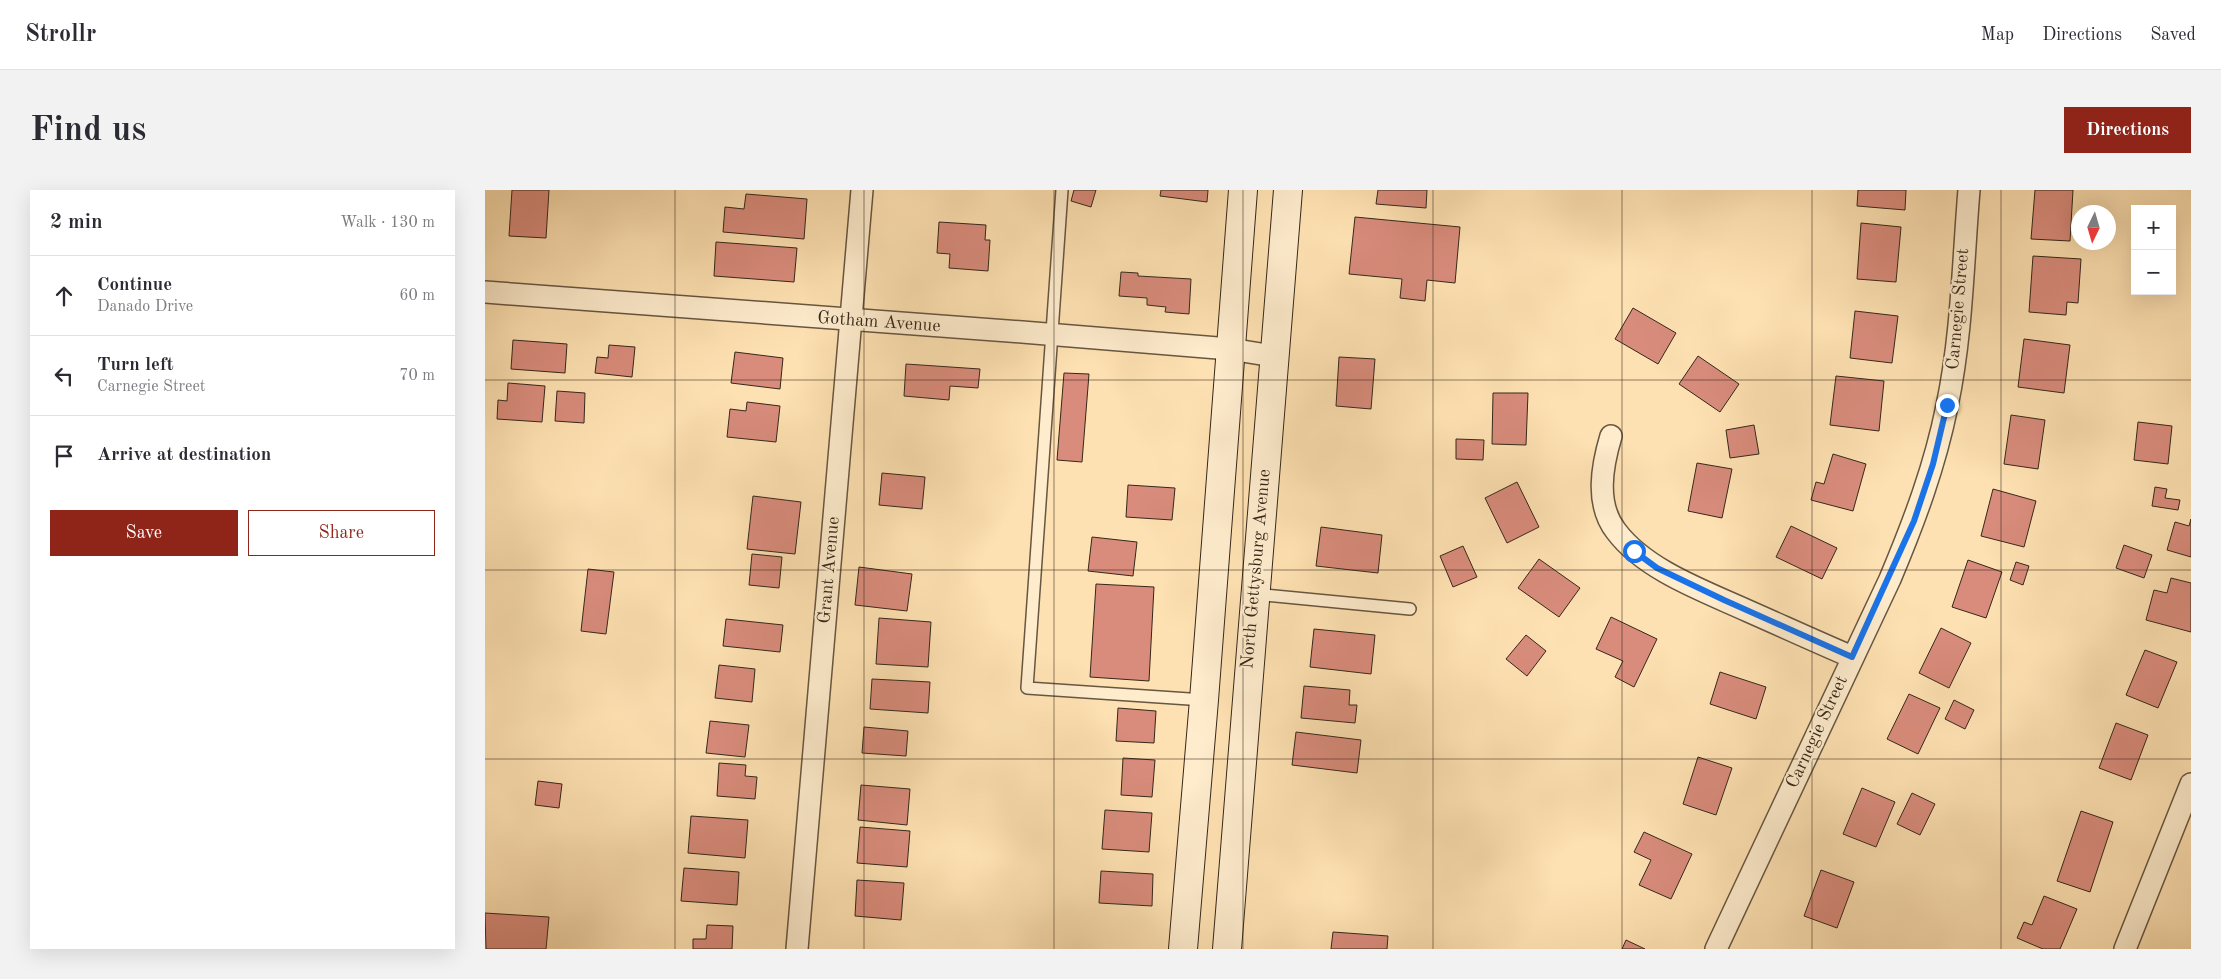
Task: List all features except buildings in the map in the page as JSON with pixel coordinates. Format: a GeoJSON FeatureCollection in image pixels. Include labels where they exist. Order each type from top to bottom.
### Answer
{"type":"FeatureCollection","features":[{"type":"Feature","properties":{"kind":"main road"},"geometry":{"type":"LineString","coordinates":[[1183,949],[1243,190]]}},
{"type":"Feature","properties":{"kind":"main road","name":"North Gettysburg Avenue"},"geometry":{"type":"LineString","coordinates":[[1227,949],[1273,356],[1288,190]]}},
{"type":"Feature","properties":{"kind":"street","name":"Grant Avenue"},"geometry":{"type":"LineString","coordinates":[[797,949],[862,190]]}},
{"type":"Feature","properties":{"kind":"street","name":"Carnegie Street"},"geometry":{"type":"LineString","coordinates":[[1716,949],[1914,521],[1933,464],[1947,405],[1956,346],[1969,190]]}},
{"type":"Feature","properties":{"kind":"street","name":"Gotham Avenue"},"geometry":{"type":"LineString","coordinates":[[485,292],[1230,349],[1273,356]]}},
{"type":"Feature","properties":{"kind":"street"},"geometry":{"type":"LineString","coordinates":[[1611,436],[1603,463],[1601,487],[1606,510],[1615,530],[1634,551],[1657,568],[1852,657]]}},
{"type":"Feature","properties":{"kind":"street"},"geometry":{"type":"LineString","coordinates":[[2125,949],[2191,784]]}},
{"type":"Feature","properties":{"kind":"lane"},"geometry":{"type":"LineString","coordinates":[[1062,190],[1027,688],[1204,700]]}},
{"type":"Feature","properties":{"kind":"lane"},"geometry":{"type":"LineString","coordinates":[[1254,594],[1410,609]]}},
{"type":"Feature","properties":{"kind":"route"},"geometry":{"type":"LineString","coordinates":[[1634,551],[1657,568],[1852,657],[1914,521],[1933,464],[1947,405]]}}]}
